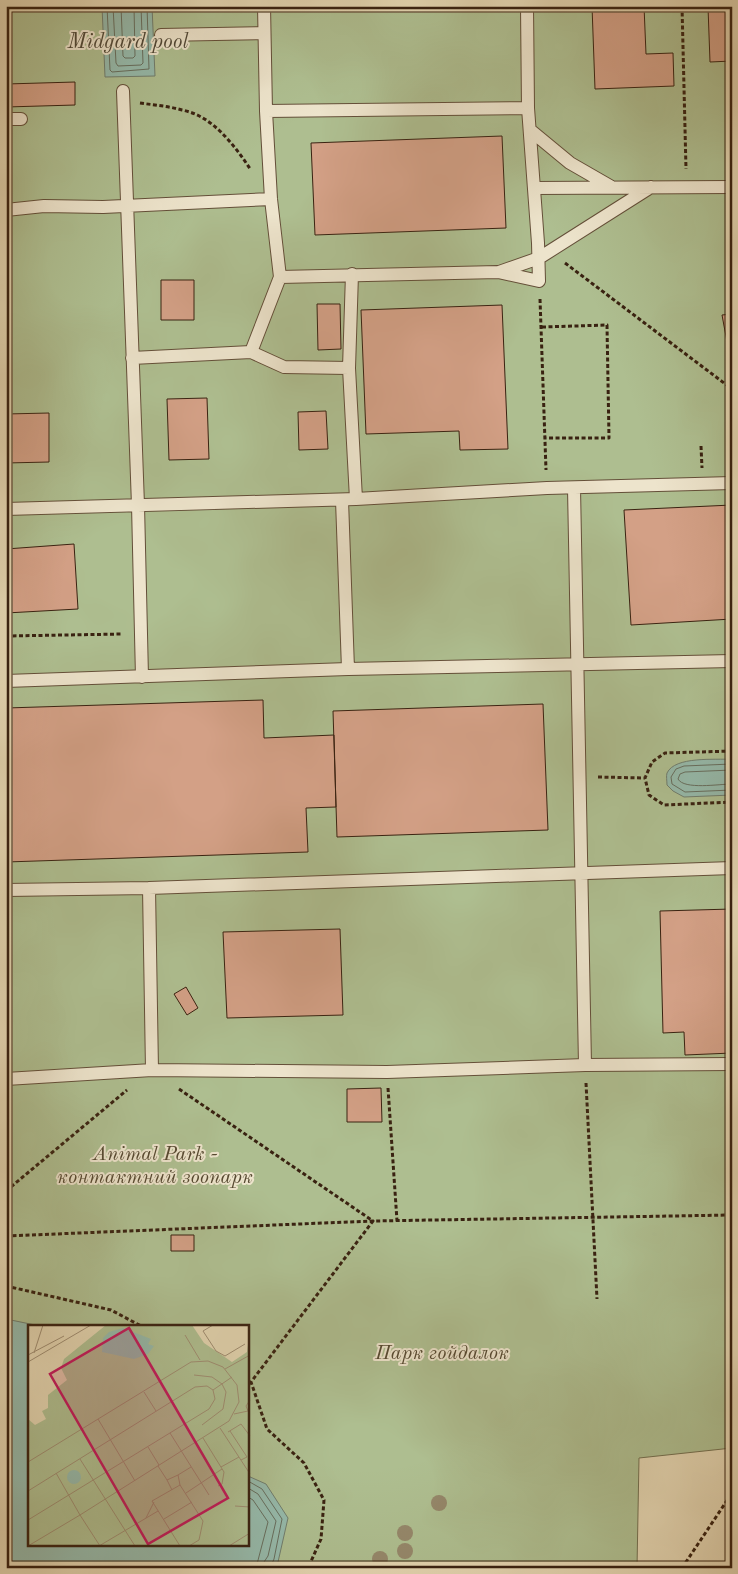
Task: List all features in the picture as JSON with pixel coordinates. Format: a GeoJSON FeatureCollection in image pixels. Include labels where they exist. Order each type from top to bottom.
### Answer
{"type":"FeatureCollection","features":[{"type":"Feature","properties":{"kind":"lane"},"geometry":{"type":"LineString","coordinates":[[251,352],[280,277],[271,199],[266,111],[264,6]]}},
{"type":"Feature","properties":{"kind":"lane"},"geometry":{"type":"LineString","coordinates":[[280,277],[498,272],[539,281],[544,255],[534,188],[528,108],[527,6]]}},
{"type":"Feature","properties":{"kind":"lane"},"geometry":{"type":"LineString","coordinates":[[161,35],[264,33]]}},
{"type":"Feature","properties":{"kind":"lane"},"geometry":{"type":"LineString","coordinates":[[123,96],[138,505],[142,676]]}},
{"type":"Feature","properties":{"kind":"lane"},"geometry":{"type":"LineString","coordinates":[[266,111],[528,108]]}},
{"type":"Feature","properties":{"kind":"lane"},"geometry":{"type":"LineString","coordinates":[[6,119],[21,119]]}},
{"type":"Feature","properties":{"kind":"lane"},"geometry":{"type":"LineString","coordinates":[[530,130],[570,164],[612,188]]}},
{"type":"Feature","properties":{"kind":"lane"},"geometry":{"type":"LineString","coordinates":[[498,272],[544,255],[651,187]]}},
{"type":"Feature","properties":{"kind":"lane"},"geometry":{"type":"LineString","coordinates":[[534,188],[732,187]]}},
{"type":"Feature","properties":{"kind":"lane"},"geometry":{"type":"LineString","coordinates":[[6,210],[44,206],[127,206],[271,199]]}},
{"type":"Feature","properties":{"kind":"lane"},"geometry":{"type":"LineString","coordinates":[[352,274],[349,368],[356,499]]}},
{"type":"Feature","properties":{"kind":"lane"},"geometry":{"type":"LineString","coordinates":[[132,358],[251,352],[284,367],[349,368]]}},
{"type":"Feature","properties":{"kind":"lane"},"geometry":{"type":"LineString","coordinates":[[6,509],[342,500],[547,488],[732,483]]}},
{"type":"Feature","properties":{"kind":"lane"},"geometry":{"type":"LineString","coordinates":[[574,488],[585,1065]]}},
{"type":"Feature","properties":{"kind":"lane"},"geometry":{"type":"LineString","coordinates":[[342,500],[348,669]]}},
{"type":"Feature","properties":{"kind":"lane"},"geometry":{"type":"LineString","coordinates":[[6,681],[348,669],[732,661]]}},
{"type":"Feature","properties":{"kind":"lane"},"geometry":{"type":"LineString","coordinates":[[6,890],[149,888],[732,868]]}},
{"type":"Feature","properties":{"kind":"lane"},"geometry":{"type":"LineString","coordinates":[[149,888],[152,1070]]}},
{"type":"Feature","properties":{"kind":"lane"},"geometry":{"type":"LineString","coordinates":[[6,1079],[152,1070],[387,1072],[585,1065],[732,1064]]}},
{"type":"Feature","properties":{"kind":"path"},"geometry":{"type":"LineString","coordinates":[[682,6],[686,187]]}},
{"type":"Feature","properties":{"kind":"path"},"geometry":{"type":"LineString","coordinates":[[123,96],[184,110],[205,119],[222,134],[241,156],[271,199]]}},
{"type":"Feature","properties":{"kind":"path"},"geometry":{"type":"LineString","coordinates":[[544,255],[732,390]]}},
{"type":"Feature","properties":{"kind":"path"},"geometry":{"type":"LineString","coordinates":[[539,281],[547,488]]}},
{"type":"Feature","properties":{"kind":"path"},"geometry":{"type":"LineString","coordinates":[[542,328],[607,325],[610,438],[546,438]]}},
{"type":"Feature","properties":{"kind":"path"},"geometry":{"type":"LineString","coordinates":[[6,636],[141,633]]}},
{"type":"Feature","properties":{"kind":"path"},"geometry":{"type":"LineString","coordinates":[[732,751],[665,753],[652,762],[645,778],[650,795],[664,805],[732,802]]}},
{"type":"Feature","properties":{"kind":"path"},"geometry":{"type":"LineString","coordinates":[[580,777],[645,778]]}},
{"type":"Feature","properties":{"kind":"path"},"geometry":{"type":"LineString","coordinates":[[585,1065],[597,1299]]}},
{"type":"Feature","properties":{"kind":"path"},"geometry":{"type":"LineString","coordinates":[[6,1191],[152,1070],[373,1221]]}},
{"type":"Feature","properties":{"kind":"path"},"geometry":{"type":"LineString","coordinates":[[387,1072],[397,1221]]}},
{"type":"Feature","properties":{"kind":"path"},"geometry":{"type":"LineString","coordinates":[[6,1236],[373,1221],[732,1215]]}},
{"type":"Feature","properties":{"kind":"path"},"geometry":{"type":"LineString","coordinates":[[308,1568],[321,1539],[324,1500],[304,1463],[267,1428],[249,1382],[373,1221]]}},
{"type":"Feature","properties":{"kind":"path"},"geometry":{"type":"LineString","coordinates":[[6,1286],[111,1310],[139,1325]]}},
{"type":"Feature","properties":{"kind":"path"},"geometry":{"type":"LineString","coordinates":[[682,1568],[732,1493]]}},
{"type":"Feature","properties":{"kind":"green space"},"geometry":{"type":"Polygon","coordinates":[[[6,6],[732,6],[732,1448],[639,1458],[637,1568],[6,1568],[6,6]]]}},
{"type":"Feature","properties":{"kind":"water","name":"Midgard pool"},"geometry":{"type":"Polygon","coordinates":[[[102,6],[152,6],[155,76],[105,77],[102,6]]]}},
{"type":"Feature","properties":{"kind":"water"},"geometry":{"type":"Polygon","coordinates":[[[732,759],[732,795],[684,797],[667,785],[667,773],[678,764],[696,760],[732,759]]]}},
{"type":"Feature","properties":{"kind":"water"},"geometry":{"type":"Polygon","coordinates":[[[6,1319],[35,1325],[28,1325],[28,1546],[249,1546],[249,1476],[266,1484],[288,1518],[278,1562],[273,1568],[6,1568],[6,1319]]]}},
{"type":"Feature","properties":{"kind":"building"},"geometry":{"type":"Polygon","coordinates":[[[592,6],[644,6],[646,54],[673,53],[674,86],[595,89],[592,6]]]}},
{"type":"Feature","properties":{"kind":"building"},"geometry":{"type":"Polygon","coordinates":[[[732,6],[732,61],[710,62],[708,7],[732,6]]]}},
{"type":"Feature","properties":{"kind":"building"},"geometry":{"type":"Polygon","coordinates":[[[75,82],[75,105],[6,107],[6,84],[75,82]]]}},
{"type":"Feature","properties":{"kind":"building"},"geometry":{"type":"Polygon","coordinates":[[[502,136],[506,228],[315,235],[311,143],[502,136]]]}},
{"type":"Feature","properties":{"kind":"building"},"geometry":{"type":"Polygon","coordinates":[[[161,280],[194,280],[194,320],[161,320],[161,280]]]}},
{"type":"Feature","properties":{"kind":"building"},"geometry":{"type":"Polygon","coordinates":[[[317,304],[340,304],[341,349],[318,350],[317,304]]]}},
{"type":"Feature","properties":{"kind":"building"},"geometry":{"type":"Polygon","coordinates":[[[502,305],[508,449],[460,450],[459,431],[366,434],[361,310],[502,305]]]}},
{"type":"Feature","properties":{"kind":"building"},"geometry":{"type":"Polygon","coordinates":[[[732,314],[732,341],[727,342],[722,315],[732,314]]]}},
{"type":"Feature","properties":{"kind":"building"},"geometry":{"type":"Polygon","coordinates":[[[207,398],[209,459],[169,460],[167,399],[207,398]]]}},
{"type":"Feature","properties":{"kind":"building"},"geometry":{"type":"Polygon","coordinates":[[[326,411],[328,449],[299,450],[298,412],[326,411]]]}},
{"type":"Feature","properties":{"kind":"building"},"geometry":{"type":"Polygon","coordinates":[[[49,413],[49,462],[6,463],[6,414],[49,413]]]}},
{"type":"Feature","properties":{"kind":"building"},"geometry":{"type":"Polygon","coordinates":[[[732,505],[732,619],[631,625],[624,510],[732,505]]]}},
{"type":"Feature","properties":{"kind":"building"},"geometry":{"type":"Polygon","coordinates":[[[74,544],[78,609],[6,613],[6,549],[74,544]]]}},
{"type":"Feature","properties":{"kind":"building"},"geometry":{"type":"Polygon","coordinates":[[[263,700],[264,738],[334,735],[336,807],[306,808],[308,852],[6,862],[6,708],[263,700]]]}},
{"type":"Feature","properties":{"kind":"building"},"geometry":{"type":"Polygon","coordinates":[[[543,704],[548,830],[337,837],[333,711],[543,704]]]}},
{"type":"Feature","properties":{"kind":"building"},"geometry":{"type":"Polygon","coordinates":[[[732,909],[732,1053],[685,1055],[684,1032],[663,1033],[660,911],[732,909]]]}},
{"type":"Feature","properties":{"kind":"building"},"geometry":{"type":"Polygon","coordinates":[[[340,929],[343,1015],[227,1018],[223,932],[340,929]]]}},
{"type":"Feature","properties":{"kind":"building"},"geometry":{"type":"Polygon","coordinates":[[[186,987],[198,1008],[187,1015],[174,994],[186,987]]]}},
{"type":"Feature","properties":{"kind":"building"},"geometry":{"type":"Polygon","coordinates":[[[381,1088],[382,1122],[347,1122],[347,1089],[381,1088]]]}},
{"type":"Feature","properties":{"kind":"building"},"geometry":{"type":"Polygon","coordinates":[[[171,1235],[194,1235],[194,1251],[171,1251],[171,1235]]]}},
{"type":"Feature","properties":{"kind":"park label","name":"Animal Park - контактний зоопарк"},"geometry":{"type":"Point","coordinates":[155,1164]}},
{"type":"Feature","properties":{"kind":"park label","name":"Парк гойдалок"},"geometry":{"type":"Point","coordinates":[442,1352]}}]}
